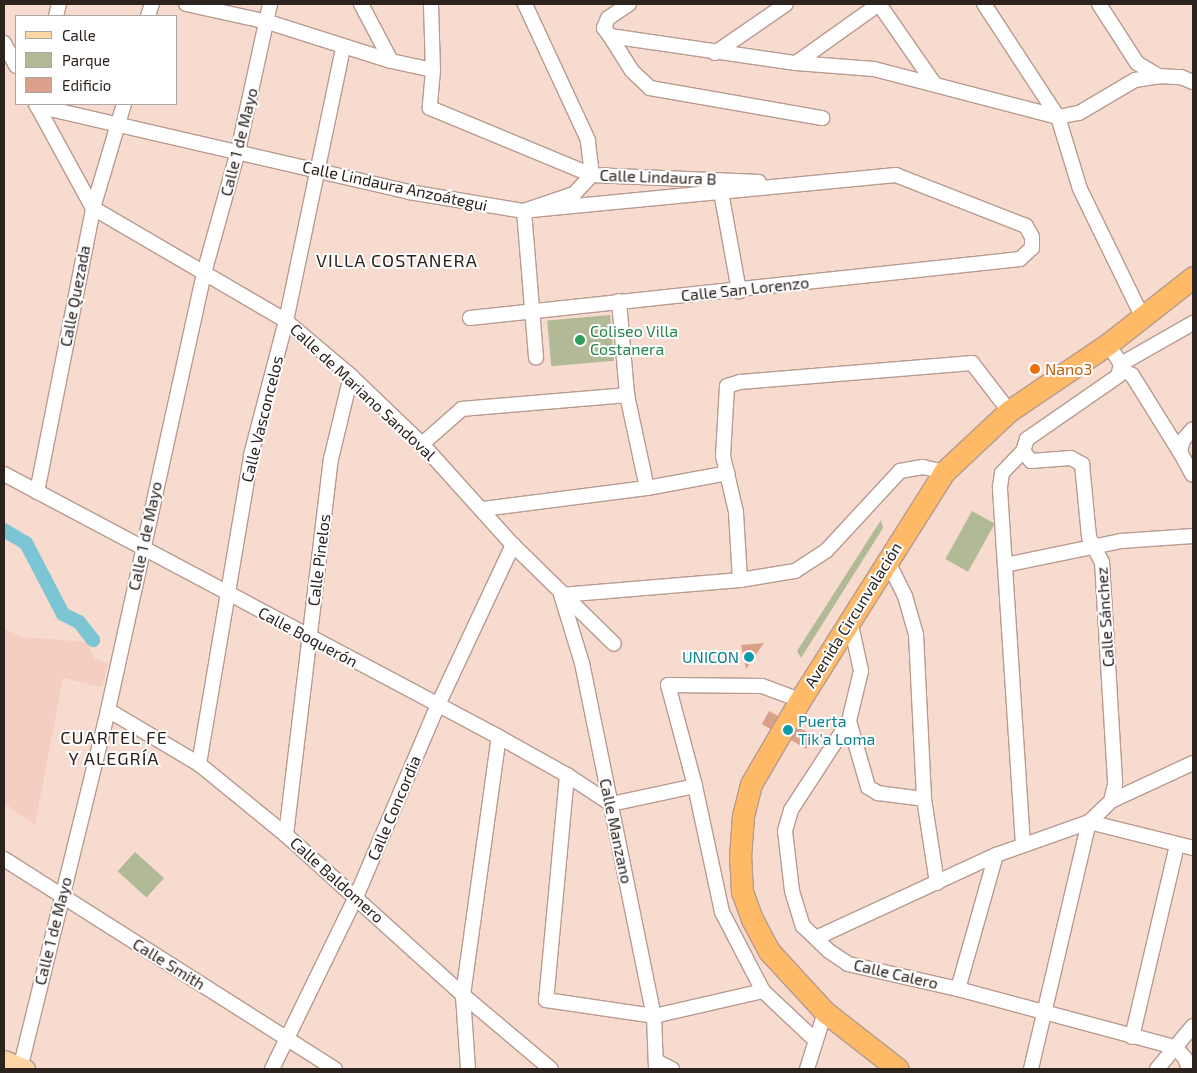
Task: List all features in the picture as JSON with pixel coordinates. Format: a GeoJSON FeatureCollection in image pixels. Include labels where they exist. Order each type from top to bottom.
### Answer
{"type":"FeatureCollection","features":[{"type":"Feature","properties":{"kind":"highway","name":"Avenida Circunvalación"},"geometry":{"type":"LineString","coordinates":[[898,1069],[825,1012],[769,951],[742,892],[740,857],[743,816],[751,784],[800,700],[944,472],[1009,411],[1108,344],[1193,277]]}},
{"type":"Feature","properties":{"kind":"street"},"geometry":{"type":"LineString","coordinates":[[186,4],[268,22],[391,61],[433,70],[431,4]]}},
{"type":"Feature","properties":{"kind":"street","name":"Calle 1 de Mayo"},"geometry":{"type":"LineString","coordinates":[[17,1066],[108,710],[142,548],[204,273],[238,151],[268,22],[270,4]]}},
{"type":"Feature","properties":{"kind":"street"},"geometry":{"type":"LineString","coordinates":[[361,4],[391,61]]}},
{"type":"Feature","properties":{"kind":"street"},"geometry":{"type":"LineString","coordinates":[[525,4],[588,140],[592,175]]}},
{"type":"Feature","properties":{"kind":"street"},"geometry":{"type":"LineString","coordinates":[[629,4],[608,18],[604,28],[632,71],[650,88],[822,118]]}},
{"type":"Feature","properties":{"kind":"street"},"geometry":{"type":"LineString","coordinates":[[715,53],[786,4]]}},
{"type":"Feature","properties":{"kind":"street"},"geometry":{"type":"LineString","coordinates":[[796,63],[879,4],[933,82]]}},
{"type":"Feature","properties":{"kind":"street"},"geometry":{"type":"LineString","coordinates":[[984,4],[1058,117],[1080,189],[1142,316]]}},
{"type":"Feature","properties":{"kind":"street"},"geometry":{"type":"LineString","coordinates":[[1099,4],[1137,63],[1159,76]]}},
{"type":"Feature","properties":{"kind":"street"},"geometry":{"type":"LineString","coordinates":[[610,36],[715,53],[796,63],[874,69],[933,82],[1058,117],[1079,113],[1136,80],[1159,76],[1181,77],[1193,82]]}},
{"type":"Feature","properties":{"kind":"street"},"geometry":{"type":"LineString","coordinates":[[4,43],[15,64]]}},
{"type":"Feature","properties":{"kind":"street","name":"Calle Vasconcelos"},"geometry":{"type":"LineString","coordinates":[[198,764],[251,454],[286,321],[320,169],[344,47]]}},
{"type":"Feature","properties":{"kind":"street","name":"Calle Lindaura B"},"geometry":{"type":"LineString","coordinates":[[433,70],[430,108],[592,175],[810,185]]}},
{"type":"Feature","properties":{"kind":"street"},"geometry":{"type":"LineString","coordinates":[[38,105],[93,208]]}},
{"type":"Feature","properties":{"kind":"street","name":"Calle Lindaura Anzoátegui"},"geometry":{"type":"LineString","coordinates":[[42,105],[320,169],[409,192],[524,211],[574,194],[592,175]]}},
{"type":"Feature","properties":{"kind":"street","name":"Calle Quezada"},"geometry":{"type":"LineString","coordinates":[[37,492],[93,208],[124,105]]}},
{"type":"Feature","properties":{"kind":"street","name":"Calle Lindaura B"},"geometry":{"type":"LineString","coordinates":[[524,211],[896,176],[929,186],[1026,226],[1032,237],[1032,248],[1020,259]]}},
{"type":"Feature","properties":{"kind":"street"},"geometry":{"type":"LineString","coordinates":[[720,192],[739,291]]}},
{"type":"Feature","properties":{"kind":"street","name":"Calle de Mariano Sandoval"},"geometry":{"type":"LineString","coordinates":[[93,208],[286,321],[350,376],[422,444],[483,509],[513,545],[561,595],[614,644]]}},
{"type":"Feature","properties":{"kind":"street"},"geometry":{"type":"LineString","coordinates":[[524,211],[536,358]]}},
{"type":"Feature","properties":{"kind":"street","name":"Calle San Lorenzo"},"geometry":{"type":"LineString","coordinates":[[470,318],[619,301],[739,291],[1020,259]]}},
{"type":"Feature","properties":{"kind":"street"},"geometry":{"type":"LineString","coordinates":[[619,301],[627,395],[646,488]]}},
{"type":"Feature","properties":{"kind":"street"},"geometry":{"type":"LineString","coordinates":[[1022,845],[1005,566],[1002,473],[1023,451],[1027,439],[1118,376],[1121,367],[1193,323]]}},
{"type":"Feature","properties":{"kind":"street"},"geometry":{"type":"LineString","coordinates":[[1108,344],[1121,367],[1132,375],[1193,475]]}},
{"type":"Feature","properties":{"kind":"street"},"geometry":{"type":"LineString","coordinates":[[740,580],[736,512],[723,456],[726,386],[740,382],[972,363],[1009,411]]}},
{"type":"Feature","properties":{"kind":"street","name":"Calle Pinelos"},"geometry":{"type":"LineString","coordinates":[[286,835],[331,460],[350,376]]}},
{"type":"Feature","properties":{"kind":"street"},"geometry":{"type":"LineString","coordinates":[[422,444],[462,409],[541,405],[627,395]]}},
{"type":"Feature","properties":{"kind":"street"},"geometry":{"type":"LineString","coordinates":[[1180,452],[1183,440],[1193,429]]}},
{"type":"Feature","properties":{"kind":"street","name":"Calle Sánchez"},"geometry":{"type":"LineString","coordinates":[[1023,451],[1031,461],[1071,458],[1082,464],[1089,538],[1102,562],[1106,594],[1115,762],[1110,801]]}},
{"type":"Feature","properties":{"kind":"street"},"geometry":{"type":"LineString","coordinates":[[561,595],[740,580],[795,571],[826,551],[900,471],[923,466],[944,472]]}},
{"type":"Feature","properties":{"kind":"street"},"geometry":{"type":"LineString","coordinates":[[483,509],[646,488],[728,473]]}},
{"type":"Feature","properties":{"kind":"street","name":"Calle Boquerón"},"geometry":{"type":"LineString","coordinates":[[4,474],[437,707],[499,737],[567,775],[611,804]]}},
{"type":"Feature","properties":{"kind":"street"},"geometry":{"type":"LineString","coordinates":[[1005,566],[1120,541],[1193,536]]}},
{"type":"Feature","properties":{"kind":"street","name":"Calle Concordia"},"geometry":{"type":"LineString","coordinates":[[272,1069],[356,897],[437,707],[513,545]]}},
{"type":"Feature","properties":{"kind":"street"},"geometry":{"type":"LineString","coordinates":[[887,560],[906,596],[916,634],[924,799],[937,882]]}},
{"type":"Feature","properties":{"kind":"street","name":"Calle Manzano"},"geometry":{"type":"LineString","coordinates":[[561,595],[582,663],[611,804],[654,1016],[657,1066]]}},
{"type":"Feature","properties":{"kind":"street","name":"Calle Calero"},"geometry":{"type":"LineString","coordinates":[[850,620],[861,671],[849,720],[791,810],[785,831],[792,891],[803,926],[848,964],[958,988],[1132,1037],[1175,1047]]}},
{"type":"Feature","properties":{"kind":"street"},"geometry":{"type":"LineString","coordinates":[[800,700],[762,686],[668,685],[695,786],[722,912],[763,991],[815,1040]]}},
{"type":"Feature","properties":{"kind":"street","name":"Calle Baldomero"},"geometry":{"type":"LineString","coordinates":[[108,710],[198,764],[286,835],[463,995],[552,1069]]}},
{"type":"Feature","properties":{"kind":"street"},"geometry":{"type":"LineString","coordinates":[[849,720],[868,787],[878,793],[924,799]]}},
{"type":"Feature","properties":{"kind":"street"},"geometry":{"type":"LineString","coordinates":[[468,1069],[463,995],[499,737]]}},
{"type":"Feature","properties":{"kind":"street"},"geometry":{"type":"LineString","coordinates":[[816,938],[996,855],[1089,822],[1110,801],[1193,763]]}},
{"type":"Feature","properties":{"kind":"street"},"geometry":{"type":"LineString","coordinates":[[567,775],[546,1000],[654,1016],[763,991]]}},
{"type":"Feature","properties":{"kind":"street"},"geometry":{"type":"LineString","coordinates":[[611,804],[695,786]]}},
{"type":"Feature","properties":{"kind":"street"},"geometry":{"type":"LineString","coordinates":[[1089,822],[1193,848]]}},
{"type":"Feature","properties":{"kind":"street"},"geometry":{"type":"LineString","coordinates":[[1031,1069],[1089,822]]}},
{"type":"Feature","properties":{"kind":"street"},"geometry":{"type":"LineString","coordinates":[[1132,1037],[1177,845]]}},
{"type":"Feature","properties":{"kind":"street"},"geometry":{"type":"LineString","coordinates":[[958,988],[996,855]]}},
{"type":"Feature","properties":{"kind":"street","name":"Calle Smith"},"geometry":{"type":"LineString","coordinates":[[4,859],[335,1069]]}},
{"type":"Feature","properties":{"kind":"street"},"geometry":{"type":"LineString","coordinates":[[807,1069],[825,1012]]}},
{"type":"Feature","properties":{"kind":"street"},"geometry":{"type":"LineString","coordinates":[[1157,1069],[1193,1026]]}},
{"type":"Feature","properties":{"kind":"street"},"geometry":{"type":"LineString","coordinates":[[1175,1047],[1185,1058],[1190,1069]]}},
{"type":"Feature","properties":{"kind":"street"},"geometry":{"type":"LineString","coordinates":[[657,1066],[672,1069]]}},
{"type":"Feature","properties":{"kind":"shaded area"},"geometry":{"type":"Polygon","coordinates":[[[4,629],[23,637],[86,642],[95,659],[108,663],[102,687],[63,678],[35,825],[4,803],[4,629]]]}},
{"type":"Feature","properties":{"kind":"green space","name":"Coliseo Villa Costanera"},"geometry":{"type":"Polygon","coordinates":[[[610,315],[614,361],[551,366],[547,320],[610,315]]]}},
{"type":"Feature","properties":{"kind":"green space"},"geometry":{"type":"Polygon","coordinates":[[[972,511],[995,524],[968,572],[945,559],[972,511]]]}},
{"type":"Feature","properties":{"kind":"green space"},"geometry":{"type":"Polygon","coordinates":[[[881,520],[883,528],[801,658],[797,651],[881,520]]]}},
{"type":"Feature","properties":{"kind":"green space"},"geometry":{"type":"Polygon","coordinates":[[[135,852],[164,878],[147,897],[118,871],[135,852]]]}},
{"type":"Feature","properties":{"kind":"building","name":"UNICON"},"geometry":{"type":"Polygon","coordinates":[[[764,643],[746,669],[741,645],[764,643]]]}},
{"type":"Feature","properties":{"kind":"building","name":"Puerta Tik'a Loma"},"geometry":{"type":"Polygon","coordinates":[[[769,711],[814,736],[806,749],[762,724],[769,711]]]}},
{"type":"Feature","properties":{"kind":"waterway"},"geometry":{"type":"LineString","coordinates":[[4,530],[26,543],[63,614],[79,622],[93,640]]}},
{"type":"Feature","properties":{"kind":"place","name":"Coliseo Villa Costanera"},"geometry":{"type":"Point","coordinates":[580,340]}},
{"type":"Feature","properties":{"kind":"place","name":"Nano3"},"geometry":{"type":"Point","coordinates":[1035,369]}},
{"type":"Feature","properties":{"kind":"place","name":"UNICON"},"geometry":{"type":"Point","coordinates":[749,657]}},
{"type":"Feature","properties":{"kind":"place","name":"Puerta Tik'a Loma"},"geometry":{"type":"Point","coordinates":[788,730]}},
{"type":"Feature","properties":{"kind":"district","name":"VILLA COSTANERA"},"geometry":{"type":"Point","coordinates":[397,260]}},
{"type":"Feature","properties":{"kind":"district","name":"CUARTEL FE Y ALEGRÍA"},"geometry":{"type":"Point","coordinates":[114,748]}}]}
